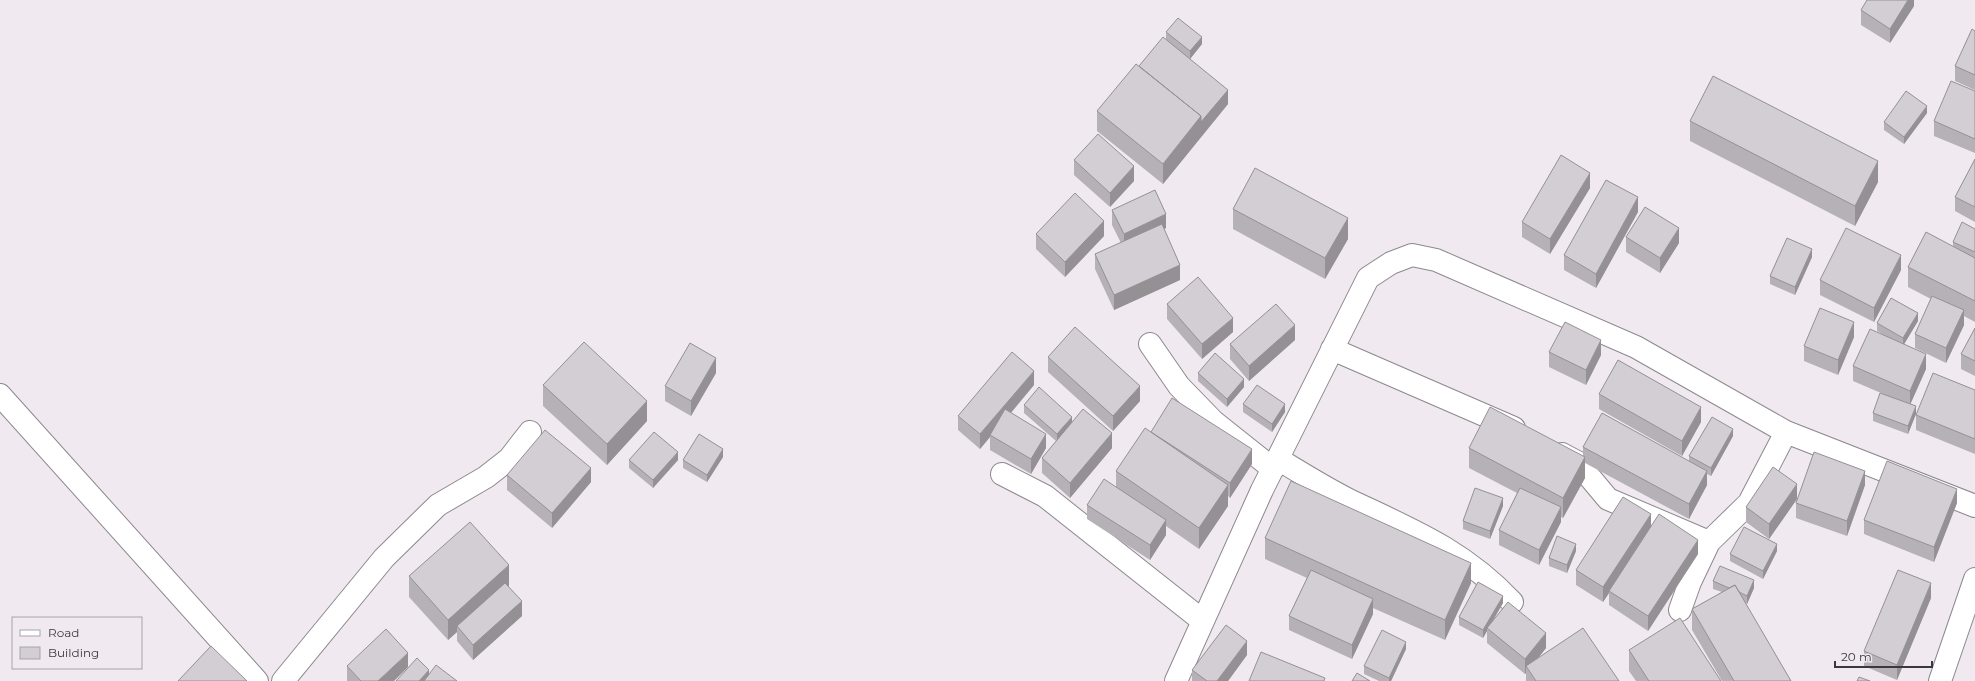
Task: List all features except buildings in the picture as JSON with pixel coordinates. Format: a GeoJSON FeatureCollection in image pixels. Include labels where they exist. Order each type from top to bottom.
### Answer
{"type":"FeatureCollection","features":[{"type":"Feature","properties":{"kind":"street"},"geometry":{"type":"LineString","coordinates":[[1176,681],[1275,464],[1368,278],[1391,263],[1412,255],[1436,260],[1636,348],[1786,432],[1975,506]]}},
{"type":"Feature","properties":{"kind":"street"},"geometry":{"type":"LineString","coordinates":[[1150,344],[1179,386],[1213,421],[1275,464],[1429,538],[1466,560],[1494,583],[1512,602]]}},
{"type":"Feature","properties":{"kind":"street"},"geometry":{"type":"LineString","coordinates":[[1332,349],[1503,422],[1577,462],[1608,499],[1709,542]]}},
{"type":"Feature","properties":{"kind":"street"},"geometry":{"type":"LineString","coordinates":[[0,394],[257,681]]}},
{"type":"Feature","properties":{"kind":"street"},"geometry":{"type":"LineString","coordinates":[[283,681],[390,552],[438,505],[486,477],[509,459],[530,432]]}},
{"type":"Feature","properties":{"kind":"street"},"geometry":{"type":"LineString","coordinates":[[1680,610],[1690,582],[1709,542],[1749,503],[1786,432]]}},
{"type":"Feature","properties":{"kind":"street"},"geometry":{"type":"LineString","coordinates":[[1002,474],[1045,496],[1203,621]]}},
{"type":"Feature","properties":{"kind":"street"},"geometry":{"type":"LineString","coordinates":[[1940,681],[1975,579]]}}]}
